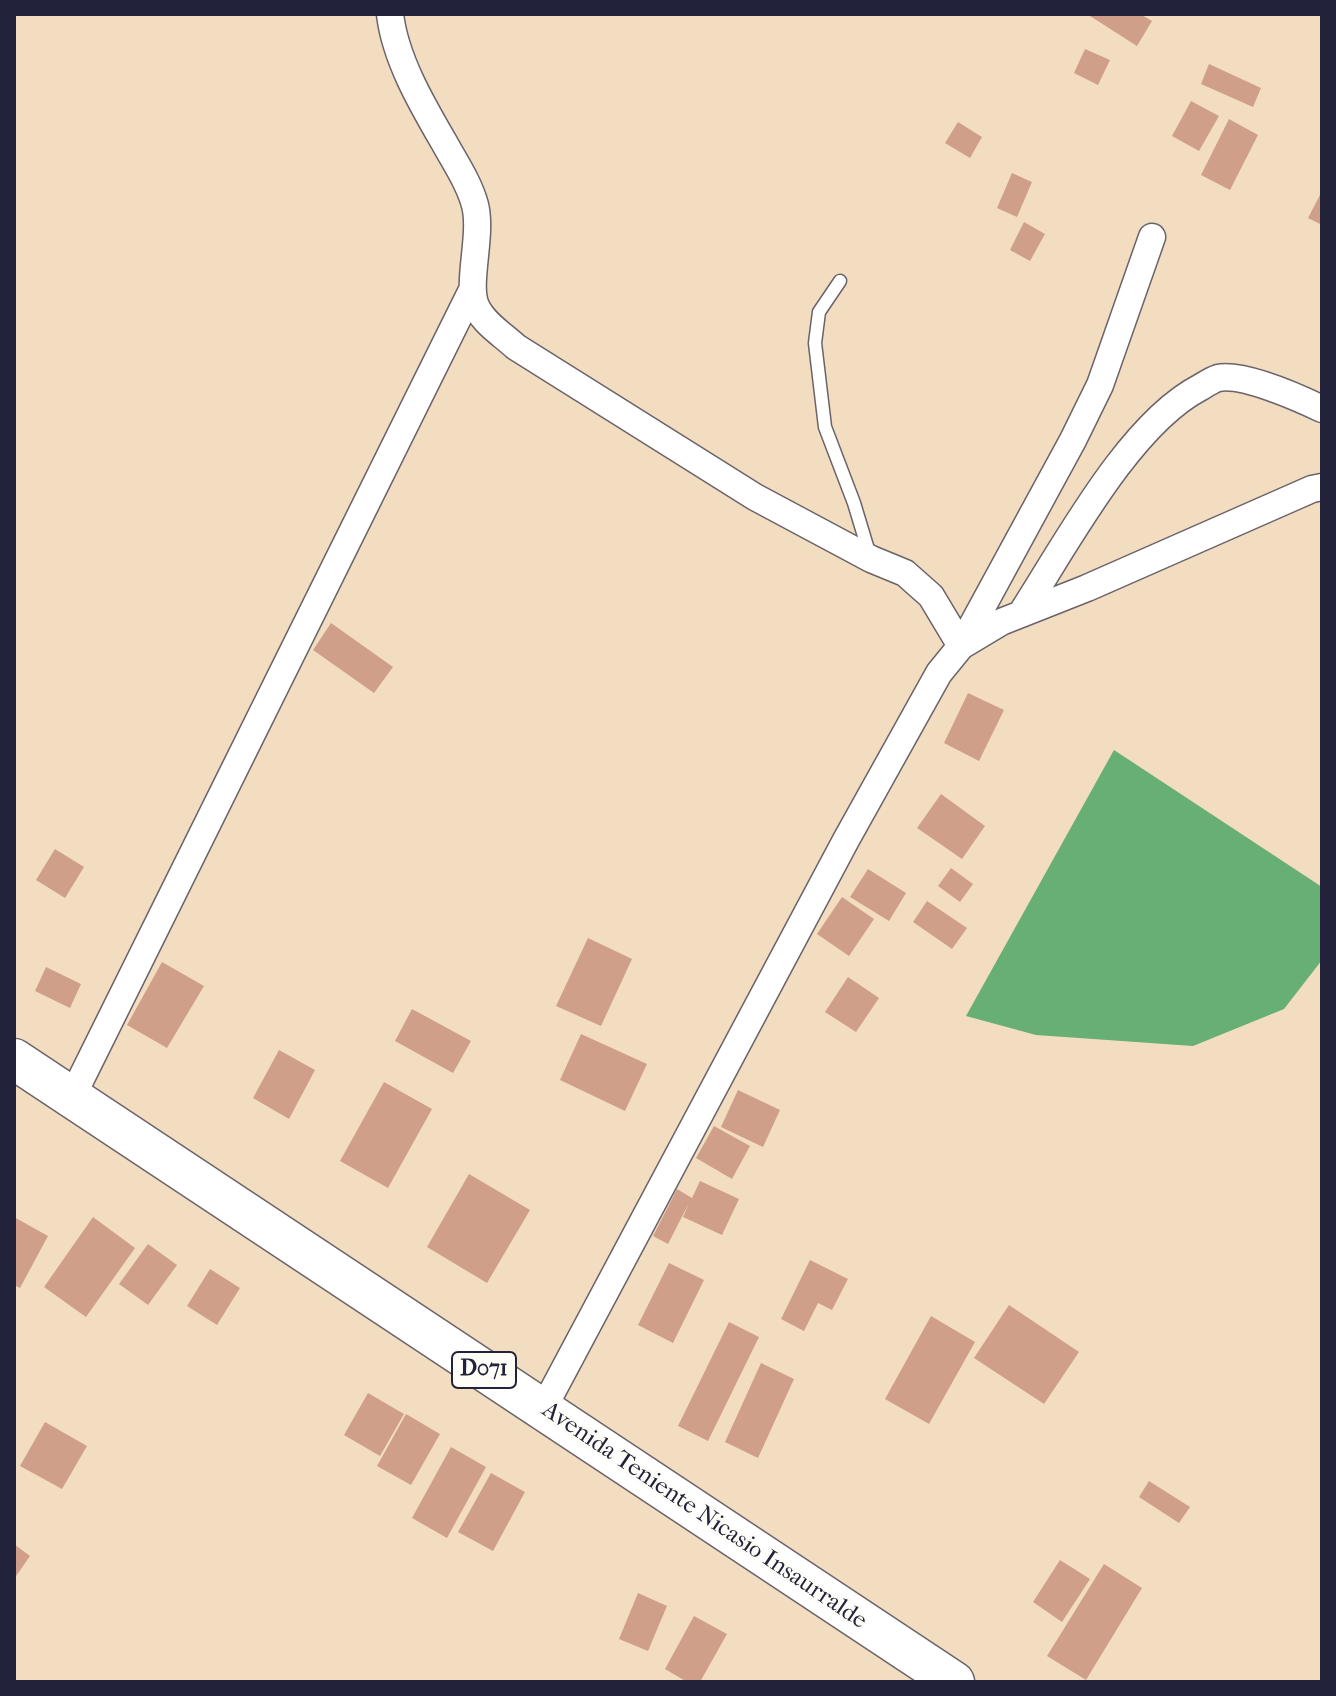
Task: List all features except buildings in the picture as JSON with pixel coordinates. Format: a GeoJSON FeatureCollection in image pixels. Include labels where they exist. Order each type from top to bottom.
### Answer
{"type":"FeatureCollection","features":[{"type":"Feature","properties":{"kind":"main road","name":"Avenida Teniente Nicasio Insaurralde"},"geometry":{"type":"LineString","coordinates":[[14,1059],[954,1682]]}},
{"type":"Feature","properties":{"kind":"street"},"geometry":{"type":"LineString","coordinates":[[72,1097],[471,292],[478,223],[475,203],[467,181],[442,140],[405,66],[390,14]]}},
{"type":"Feature","properties":{"kind":"street"},"geometry":{"type":"LineString","coordinates":[[543,1409],[846,840],[939,673],[961,646],[1073,440],[1100,385],[1152,237]]}},
{"type":"Feature","properties":{"kind":"street"},"geometry":{"type":"LineString","coordinates":[[471,292],[476,308],[516,347],[755,497],[871,559],[905,573],[931,596],[961,646]]}},
{"type":"Feature","properties":{"kind":"street"},"geometry":{"type":"LineString","coordinates":[[1021,614],[1115,468],[1161,416],[1193,391],[1218,378],[1248,381],[1295,396],[1322,409]]}},
{"type":"Feature","properties":{"kind":"street"},"geometry":{"type":"LineString","coordinates":[[961,646],[1001,622],[1322,487]]}},
{"type":"Feature","properties":{"kind":"lane"},"geometry":{"type":"LineString","coordinates":[[840,281],[819,312],[815,343],[825,427],[871,559]]}},
{"type":"Feature","properties":{"kind":"green space"},"geometry":{"type":"Polygon","coordinates":[[[1114,750],[1322,887],[1322,960],[1284,1009],[1193,1046],[1036,1035],[966,1016],[1114,750]]]}}]}
